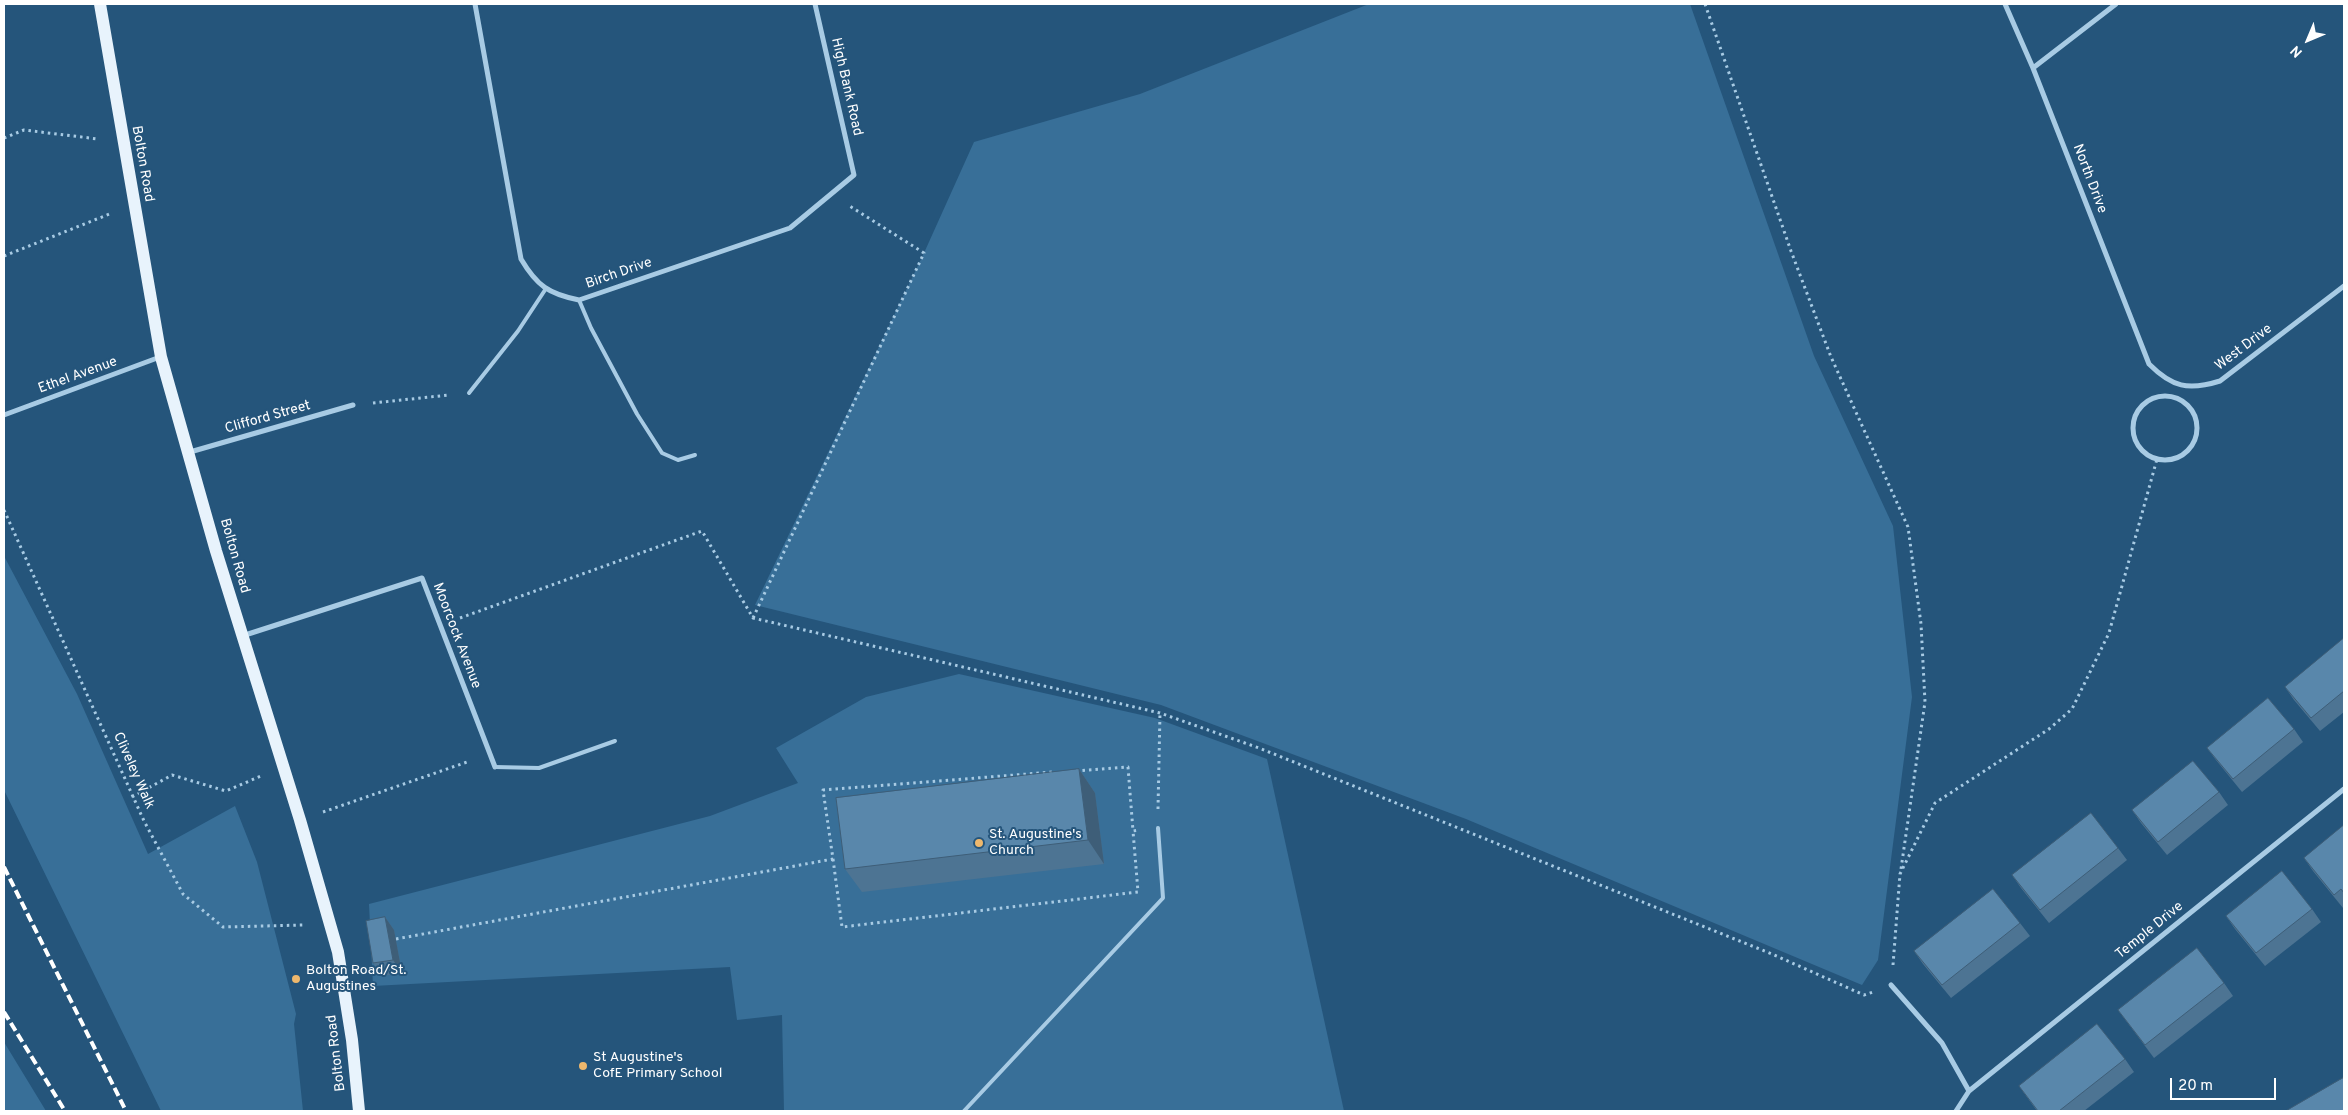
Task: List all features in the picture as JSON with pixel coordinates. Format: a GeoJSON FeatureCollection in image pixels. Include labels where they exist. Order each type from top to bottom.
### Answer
{"type":"FeatureCollection","features":[{"type":"Feature","properties":{"kind":"main road","name":"Bolton Road"},"geometry":{"type":"LineString","coordinates":[[100,4],[122,141],[161,357],[216,551],[284,766],[340,962],[352,1040],[359,1111]]}},
{"type":"Feature","properties":{"kind":"street","name":"Birch Drive"},"geometry":{"type":"LineString","coordinates":[[475,4],[520,259],[530,275],[546,290],[561,296],[580,300],[790,228],[854,175]]}},
{"type":"Feature","properties":{"kind":"street","name":"High Bank Road"},"geometry":{"type":"LineString","coordinates":[[815,4],[854,175]]}},
{"type":"Feature","properties":{"kind":"street","name":"North Drive"},"geometry":{"type":"LineString","coordinates":[[2005,4],[2033,68],[2149,364],[2164,378],[2181,386]]}},
{"type":"Feature","properties":{"kind":"street"},"geometry":{"type":"LineString","coordinates":[[2033,68],[2116,4]]}},
{"type":"Feature","properties":{"kind":"street","name":"West Drive"},"geometry":{"type":"LineString","coordinates":[[2181,386],[2204,386],[2220,381],[2344,286]]}},
{"type":"Feature","properties":{"kind":"street","name":"Ethel Avenue"},"geometry":{"type":"LineString","coordinates":[[4,415],[161,357]]}},
{"type":"Feature","properties":{"kind":"street"},"geometry":{"type":"LineString","coordinates":[[2176,399],[2181,386]]}},
{"type":"Feature","properties":{"kind":"street"},"geometry":{"type":"LineString","coordinates":[[2157,397],[2176,399],[2186,404],[2196,421],[2197,432],[2194,442],[2188,451],[2178,457],[2168,460],[2157,459],[2139,447],[2134,438],[2135,417],[2140,409],[2157,397]]}},
{"type":"Feature","properties":{"kind":"street","name":"Clifford Street"},"geometry":{"type":"LineString","coordinates":[[189,452],[353,405]]}},
{"type":"Feature","properties":{"kind":"street","name":"Moorcock Avenue"},"geometry":{"type":"LineString","coordinates":[[242,636],[422,578],[495,767]]}},
{"type":"Feature","properties":{"kind":"street","name":"Temple Drive"},"geometry":{"type":"LineString","coordinates":[[1956,1111],[1969,1091],[2344,789]]}},
{"type":"Feature","properties":{"kind":"street"},"geometry":{"type":"LineString","coordinates":[[1891,985],[1942,1043],[1969,1091]]}},
{"type":"Feature","properties":{"kind":"lane"},"geometry":{"type":"LineString","coordinates":[[469,393],[518,331],[546,290]]}},
{"type":"Feature","properties":{"kind":"lane"},"geometry":{"type":"LineString","coordinates":[[580,300],[591,328],[662,453],[678,460],[695,455]]}},
{"type":"Feature","properties":{"kind":"lane"},"geometry":{"type":"LineString","coordinates":[[495,767],[539,768],[615,741]]}},
{"type":"Feature","properties":{"kind":"lane"},"geometry":{"type":"LineString","coordinates":[[964,1111],[1163,898],[1158,828]]}},
{"type":"Feature","properties":{"kind":"path"},"geometry":{"type":"LineString","coordinates":[[440,625],[702,531],[753,618],[1160,714],[1259,748],[1772,954],[1864,995],[1891,985],[1900,874],[1925,702],[1921,624],[1908,526],[1831,357],[1791,251],[1705,4]]}},
{"type":"Feature","properties":{"kind":"path"},"geometry":{"type":"LineString","coordinates":[[4,138],[24,130],[122,141]]}},
{"type":"Feature","properties":{"kind":"path"},"geometry":{"type":"LineString","coordinates":[[753,618],[924,254],[831,194]]}},
{"type":"Feature","properties":{"kind":"path"},"geometry":{"type":"LineString","coordinates":[[4,256],[134,204]]}},
{"type":"Feature","properties":{"kind":"path"},"geometry":{"type":"LineString","coordinates":[[353,405],[469,393]]}},
{"type":"Feature","properties":{"kind":"path"},"geometry":{"type":"LineString","coordinates":[[1900,874],[1935,802],[2049,729],[2072,709],[2109,633],[2157,459]]}},
{"type":"Feature","properties":{"kind":"path","name":"Cliveley Walk"},"geometry":{"type":"LineString","coordinates":[[4,510],[132,797],[182,894],[223,927],[330,924]]}},
{"type":"Feature","properties":{"kind":"path"},"geometry":{"type":"LineString","coordinates":[[1133,830],[1158,828],[1160,714]]}},
{"type":"Feature","properties":{"kind":"path"},"geometry":{"type":"LineString","coordinates":[[300,820],[490,754]]}},
{"type":"Feature","properties":{"kind":"path"},"geometry":{"type":"LineString","coordinates":[[132,797],[172,775],[226,791],[284,766]]}},
{"type":"Feature","properties":{"kind":"path"},"geometry":{"type":"LineString","coordinates":[[1059,772],[823,790],[842,926],[1138,892],[1128,767],[1069,771]]}},
{"type":"Feature","properties":{"kind":"path"},"geometry":{"type":"LineString","coordinates":[[396,939],[833,859]]}},
{"type":"Feature","properties":{"kind":"shaded area"},"geometry":{"type":"Polygon","coordinates":[[[1369,4],[1690,4],[1814,356],[1893,526],[1912,697],[1878,960],[1862,985],[1466,819],[1161,705],[755,605],[924,253],[974,142],[1140,94],[1369,4]]]}},
{"type":"Feature","properties":{"kind":"shaded area"},"geometry":{"type":"Polygon","coordinates":[[[4,556],[77,694],[148,854],[235,806],[257,862],[296,1014],[294,1024],[303,1111],[161,1111],[4,790],[4,556]]]}},
{"type":"Feature","properties":{"kind":"shaded area"},"geometry":{"type":"Polygon","coordinates":[[[959,674],[1155,718],[1267,759],[1344,1111],[784,1111],[782,1015],[737,1020],[730,967],[373,986],[369,904],[710,816],[798,783],[776,748],[866,697],[959,674]]]}},
{"type":"Feature","properties":{"kind":"shaded area"},"geometry":{"type":"Polygon","coordinates":[[[4,1042],[46,1111],[4,1111],[4,1042]]]}},
{"type":"Feature","properties":{"kind":"building"},"geometry":{"type":"Polygon","coordinates":[[[2344,638],[2344,691],[2311,718],[2285,687],[2344,638]]]}},
{"type":"Feature","properties":{"kind":"building"},"geometry":{"type":"Polygon","coordinates":[[[2268,698],[2294,729],[2233,779],[2207,748],[2268,698]]]}},
{"type":"Feature","properties":{"kind":"building"},"geometry":{"type":"Polygon","coordinates":[[[2193,761],[2219,792],[2158,842],[2132,810],[2193,761]]]}},
{"type":"Feature","properties":{"kind":"building","name":"St. Augustine's Church"},"geometry":{"type":"Polygon","coordinates":[[[1079,769],[1088,840],[845,869],[836,798],[1079,769]]]}},
{"type":"Feature","properties":{"kind":"building"},"geometry":{"type":"Polygon","coordinates":[[[2091,813],[2118,848],[2040,910],[2012,875],[2091,813]]]}},
{"type":"Feature","properties":{"kind":"building"},"geometry":{"type":"Polygon","coordinates":[[[2344,825],[2344,893],[2341,889],[2334,895],[2304,858],[2344,825]]]}},
{"type":"Feature","properties":{"kind":"building"},"geometry":{"type":"Polygon","coordinates":[[[2282,871],[2312,909],[2256,953],[2226,916],[2282,871]]]}},
{"type":"Feature","properties":{"kind":"building"},"geometry":{"type":"Polygon","coordinates":[[[1993,889],[2020,923],[1942,985],[1914,951],[1993,889]]]}},
{"type":"Feature","properties":{"kind":"building"},"geometry":{"type":"Polygon","coordinates":[[[385,917],[393,960],[373,963],[366,921],[385,917]]]}},
{"type":"Feature","properties":{"kind":"building"},"geometry":{"type":"Polygon","coordinates":[[[2197,948],[2224,983],[2145,1045],[2118,1010],[2197,948]]]}},
{"type":"Feature","properties":{"kind":"building"},"geometry":{"type":"Polygon","coordinates":[[[2097,1024],[2125,1059],[2059,1111],[2038,1111],[2019,1086],[2097,1024]]]}},
{"type":"Feature","properties":{"kind":"building"},"geometry":{"type":"Polygon","coordinates":[[[2343,1078],[2344,1111],[2286,1111],[2343,1078]]]}},
{"type":"Feature","properties":{"kind":"railway"},"geometry":{"type":"LineString","coordinates":[[4,867],[126,1111]]}},
{"type":"Feature","properties":{"kind":"railway"},"geometry":{"type":"LineString","coordinates":[[4,1012],[65,1111]]}},
{"type":"Feature","properties":{"kind":"place","name":"St. Augustine's Church"},"geometry":{"type":"Point","coordinates":[979,843]}},
{"type":"Feature","properties":{"kind":"place","name":"Bolton Road/St. Augustines"},"geometry":{"type":"Point","coordinates":[296,979]}},
{"type":"Feature","properties":{"kind":"place","name":"St Augustine's CofE Primary School"},"geometry":{"type":"Point","coordinates":[583,1066]}}]}
